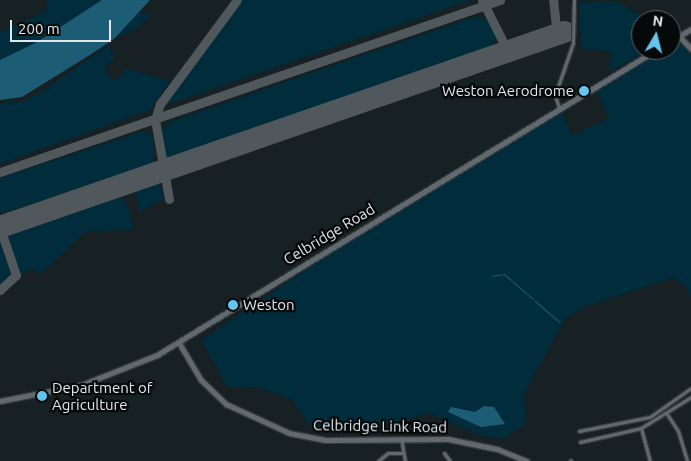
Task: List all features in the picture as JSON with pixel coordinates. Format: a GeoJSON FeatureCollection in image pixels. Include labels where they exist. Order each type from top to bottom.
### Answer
{"type":"FeatureCollection","features":[{"type":"Feature","properties":{"kind":"main road"},"geometry":{"type":"LineString","coordinates":[[681,38],[691,48]]}},
{"type":"Feature","properties":{"kind":"main road","name":"Celbridge Road"},"geometry":{"type":"LineString","coordinates":[[0,402],[81,385],[179,343],[639,60]]}},
{"type":"Feature","properties":{"kind":"main road","name":"Celbridge Link Road"},"geometry":{"type":"LineString","coordinates":[[179,343],[207,388],[253,420],[315,439],[401,437],[464,441],[526,461]]}},
{"type":"Feature","properties":{"kind":"street"},"geometry":{"type":"LineString","coordinates":[[560,108],[555,95],[573,43],[574,0]]}},
{"type":"Feature","properties":{"kind":"street"},"geometry":{"type":"LineString","coordinates":[[579,431],[650,417],[691,388]]}},
{"type":"Feature","properties":{"kind":"street"},"geometry":{"type":"LineString","coordinates":[[580,442],[641,428],[667,414],[691,397]]}},
{"type":"Feature","properties":{"kind":"street"},"geometry":{"type":"LineString","coordinates":[[667,414],[678,431],[687,461]]}},
{"type":"Feature","properties":{"kind":"street"},"geometry":{"type":"LineString","coordinates":[[641,428],[650,460],[645,461]]}},
{"type":"Feature","properties":{"kind":"street"},"geometry":{"type":"LineString","coordinates":[[401,437],[405,461]]}},
{"type":"Feature","properties":{"kind":"street"},"geometry":{"type":"LineString","coordinates":[[378,461],[388,453],[402,452]]}},
{"type":"Feature","properties":{"kind":"street"},"geometry":{"type":"LineString","coordinates":[[444,453],[450,461]]}},
{"type":"Feature","properties":{"kind":"shaded area"},"geometry":{"type":"Polygon","coordinates":[[[47,0],[102,0],[37,42],[0,60],[0,32],[46,11],[47,0]]]}},
{"type":"Feature","properties":{"kind":"shaded area"},"geometry":{"type":"Polygon","coordinates":[[[102,0],[150,0],[115,38],[93,53],[22,97],[0,100],[0,60],[37,42],[102,0]]]}},
{"type":"Feature","properties":{"kind":"shaded area"},"geometry":{"type":"Polygon","coordinates":[[[241,0],[471,0],[169,104],[168,98],[241,0]]]}},
{"type":"Feature","properties":{"kind":"shaded area"},"geometry":{"type":"Polygon","coordinates":[[[617,1],[632,10],[631,60],[609,72],[611,51],[581,49],[579,2],[617,1]]]}},
{"type":"Feature","properties":{"kind":"shaded area"},"geometry":{"type":"Polygon","coordinates":[[[139,13],[151,15],[134,31],[115,38],[139,13]]]}},
{"type":"Feature","properties":{"kind":"shaded area"},"geometry":{"type":"Polygon","coordinates":[[[476,16],[488,21],[496,37],[491,48],[166,159],[160,132],[169,122],[476,16]]]}},
{"type":"Feature","properties":{"kind":"shaded area"},"geometry":{"type":"Polygon","coordinates":[[[109,45],[115,59],[104,67],[112,80],[122,76],[124,68],[170,81],[150,110],[0,164],[0,103],[25,101],[40,93],[109,45]]]}},
{"type":"Feature","properties":{"kind":"shaded area"},"geometry":{"type":"Polygon","coordinates":[[[681,45],[691,52],[691,299],[687,287],[673,278],[584,307],[565,319],[524,394],[526,424],[502,439],[482,436],[429,413],[378,429],[314,431],[291,399],[256,387],[228,388],[201,340],[368,228],[562,111],[572,135],[609,118],[596,91],[599,87],[647,60],[681,60],[681,45]]]}},
{"type":"Feature","properties":{"kind":"shaded area"},"geometry":{"type":"Polygon","coordinates":[[[144,131],[154,137],[153,164],[0,214],[0,178],[144,131]]]}},
{"type":"Feature","properties":{"kind":"shaded area"},"geometry":{"type":"Polygon","coordinates":[[[154,182],[161,186],[163,200],[139,211],[135,188],[154,182]]]}},
{"type":"Feature","properties":{"kind":"shaded area"},"geometry":{"type":"Polygon","coordinates":[[[118,195],[127,204],[133,229],[85,232],[41,274],[30,268],[20,276],[7,232],[118,195]]]}},
{"type":"Feature","properties":{"kind":"shaded area"},"geometry":{"type":"Polygon","coordinates":[[[0,235],[13,271],[0,285],[0,235]]]}},
{"type":"Feature","properties":{"kind":"shaded area"},"geometry":{"type":"Polygon","coordinates":[[[484,406],[494,407],[505,424],[481,427],[448,412],[451,407],[475,412],[484,406]]]}},
{"type":"Feature","properties":{"kind":"waterway"},"geometry":{"type":"LineString","coordinates":[[492,276],[504,274],[533,299]]}},
{"type":"Feature","properties":{"kind":"waterway"},"geometry":{"type":"LineString","coordinates":[[535,301],[559,322]]}},
{"type":"Feature","properties":{"kind":"taxiway"},"geometry":{"type":"LineString","coordinates":[[169,199],[155,120],[160,104],[237,0]]}},
{"type":"Feature","properties":{"kind":"taxiway"},"geometry":{"type":"LineString","coordinates":[[482,0],[508,52]]}},
{"type":"Feature","properties":{"kind":"taxiway"},"geometry":{"type":"LineString","coordinates":[[0,172],[500,0]]}},
{"type":"Feature","properties":{"kind":"taxiway"},"geometry":{"type":"LineString","coordinates":[[546,39],[556,27],[553,0]]}},
{"type":"Feature","properties":{"kind":"taxiway"},"geometry":{"type":"LineString","coordinates":[[0,228],[16,275],[0,290]]}},
{"type":"Feature","properties":{"kind":"runway"},"geometry":{"type":"LineString","coordinates":[[0,227],[564,32]]}},
{"type":"Feature","properties":{"kind":"place","name":"Weston Aerodrome"},"geometry":{"type":"Point","coordinates":[584,91]}},
{"type":"Feature","properties":{"kind":"place","name":"Weston"},"geometry":{"type":"Point","coordinates":[233,305]}},
{"type":"Feature","properties":{"kind":"place","name":"Department of Agriculture"},"geometry":{"type":"Point","coordinates":[42,396]}}]}
